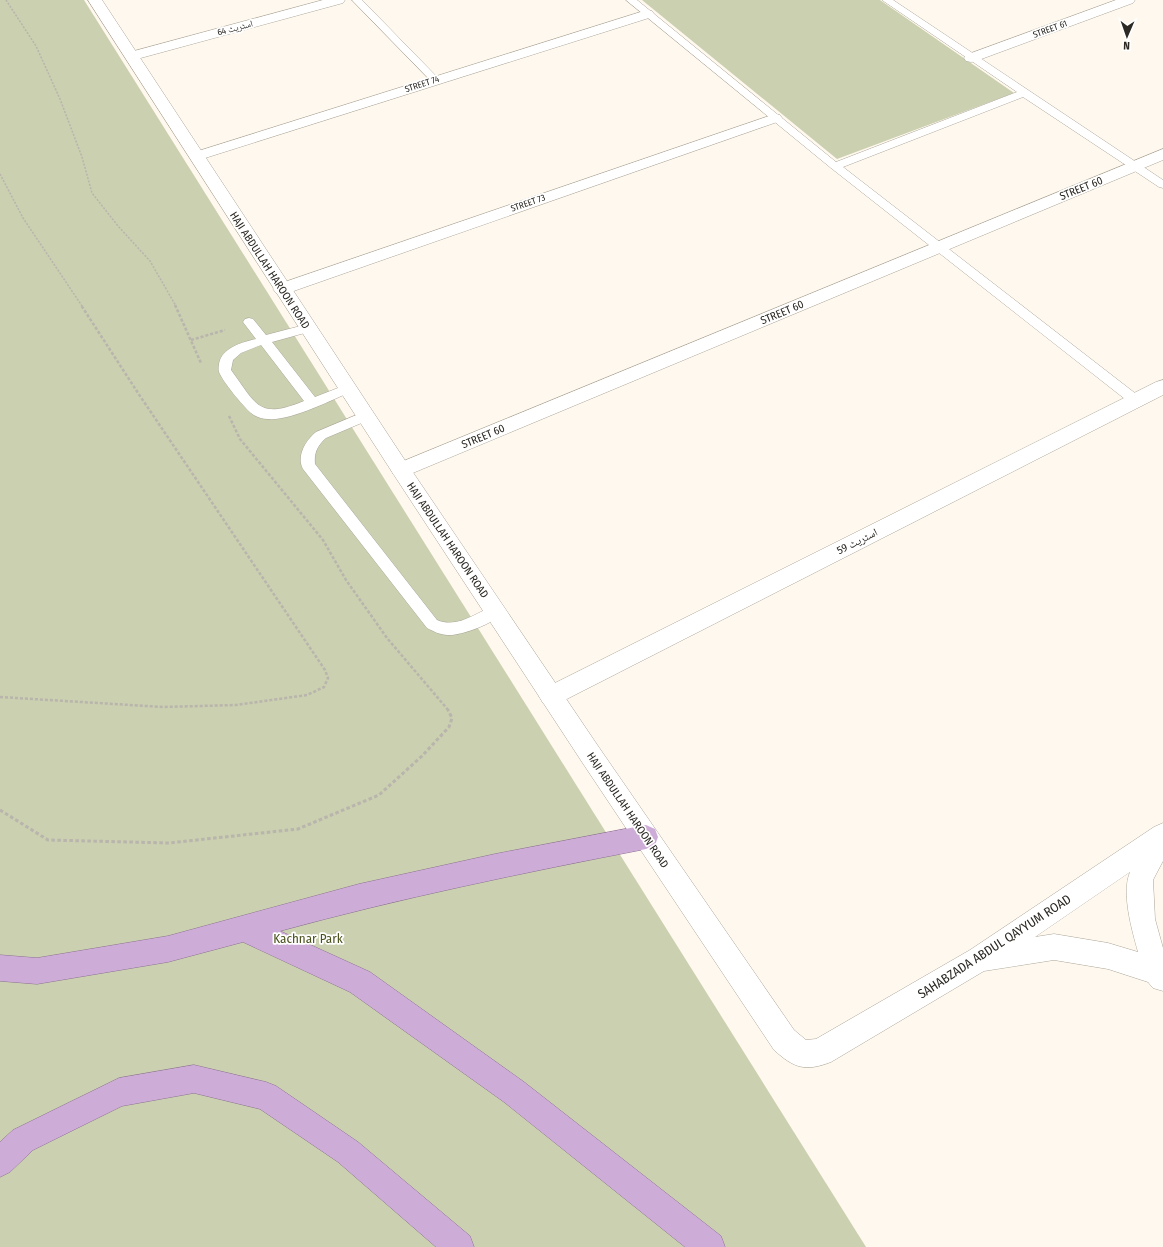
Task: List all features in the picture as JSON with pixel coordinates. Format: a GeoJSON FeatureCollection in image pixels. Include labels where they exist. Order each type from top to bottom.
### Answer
{"type":"FeatureCollection","features":[{"type":"Feature","properties":{"kind":"highway"},"geometry":{"type":"LineString","coordinates":[[0,968],[37,971],[168,949],[245,929],[359,896],[495,866],[646,837]]}},
{"type":"Feature","properties":{"kind":"highway"},"geometry":{"type":"LineString","coordinates":[[245,929],[360,982],[514,1092],[710,1247]]}},
{"type":"Feature","properties":{"kind":"highway"},"geometry":{"type":"LineString","coordinates":[[0,1162],[23,1140],[119,1092],[194,1080],[266,1096],[348,1152],[459,1247]]}},
{"type":"Feature","properties":{"kind":"street","name":"HAJI ABDULLAH HAROON ROAD"},"geometry":{"type":"LineString","coordinates":[[95,0],[282,289],[495,612],[784,1040],[798,1052],[809,1056],[822,1052]]}},
{"type":"Feature","properties":{"kind":"street","name":"اسٹریٹ 64"},"geometry":{"type":"LineString","coordinates":[[132,56],[338,0]]}},
{"type":"Feature","properties":{"kind":"street","name":"STREET 61"},"geometry":{"type":"LineString","coordinates":[[971,58],[1128,0]]}},
{"type":"Feature","properties":{"kind":"street","name":"STREET 74"},"geometry":{"type":"LineString","coordinates":[[197,156],[647,14]]}},
{"type":"Feature","properties":{"kind":"street","name":"STREET 73"},"geometry":{"type":"LineString","coordinates":[[282,289],[775,118]]}},
{"type":"Feature","properties":{"kind":"street","name":"STREET 60"},"geometry":{"type":"LineString","coordinates":[[401,470],[1163,154]]}},
{"type":"Feature","properties":{"kind":"street","name":"اسٹریٹ 59"},"geometry":{"type":"LineString","coordinates":[[551,696],[1163,387]]}},
{"type":"Feature","properties":{"kind":"street","name":"SAHABZADA ABDUL QAYYUM ROAD"},"geometry":{"type":"LineString","coordinates":[[822,1052],[979,959],[1163,835]]}},
{"type":"Feature","properties":{"kind":"street"},"geometry":{"type":"LineString","coordinates":[[1159,975],[1142,919],[1140,879],[1163,835]]}},
{"type":"Feature","properties":{"kind":"street"},"geometry":{"type":"LineString","coordinates":[[979,959],[1054,947],[1108,956],[1159,975]]}},
{"type":"Feature","properties":{"kind":"lane"},"geometry":{"type":"LineString","coordinates":[[357,0],[435,80]]}},
{"type":"Feature","properties":{"kind":"lane"},"geometry":{"type":"LineString","coordinates":[[631,0],[835,166],[1135,400]]}},
{"type":"Feature","properties":{"kind":"lane"},"geometry":{"type":"LineString","coordinates":[[887,0],[971,58],[1163,184]]}},
{"type":"Feature","properties":{"kind":"lane"},"geometry":{"type":"LineString","coordinates":[[835,166],[1024,93]]}},
{"type":"Feature","properties":{"kind":"lane"},"geometry":{"type":"LineString","coordinates":[[249,322],[312,403]]}},
{"type":"Feature","properties":{"kind":"lane"},"geometry":{"type":"LineString","coordinates":[[308,328],[264,340],[231,353],[227,358],[225,371],[250,404],[260,413],[267,415],[275,416],[348,388]]}},
{"type":"Feature","properties":{"kind":"lane"},"geometry":{"type":"LineString","coordinates":[[366,416],[321,435],[316,439],[307,455],[308,465],[432,624],[439,628],[453,629],[462,627],[495,612]]}},
{"type":"Feature","properties":{"kind":"path"},"geometry":{"type":"LineString","coordinates":[[6,0],[36,46],[60,99],[82,157],[92,193],[118,226],[150,261],[172,298],[204,369]]}},
{"type":"Feature","properties":{"kind":"path"},"geometry":{"type":"LineString","coordinates":[[0,174],[23,218],[138,393],[325,670],[328,678],[324,687],[307,695],[236,705],[163,707],[0,697]]}},
{"type":"Feature","properties":{"kind":"path"},"geometry":{"type":"LineString","coordinates":[[191,340],[249,322]]}},
{"type":"Feature","properties":{"kind":"path"},"geometry":{"type":"LineString","coordinates":[[0,810],[48,840],[169,843],[298,829],[379,795],[422,756],[449,727],[452,718],[447,708],[386,638],[346,580],[322,540],[240,439],[227,414]]}},
{"type":"Feature","properties":{"kind":"green space","name":"Kachnar Park"},"geometry":{"type":"Polygon","coordinates":[[[0,0],[84,0],[866,1247],[0,1247],[0,0]]]}},
{"type":"Feature","properties":{"kind":"green space"},"geometry":{"type":"Polygon","coordinates":[[[642,0],[880,0],[1014,93],[837,159],[642,0]]]}}]}
